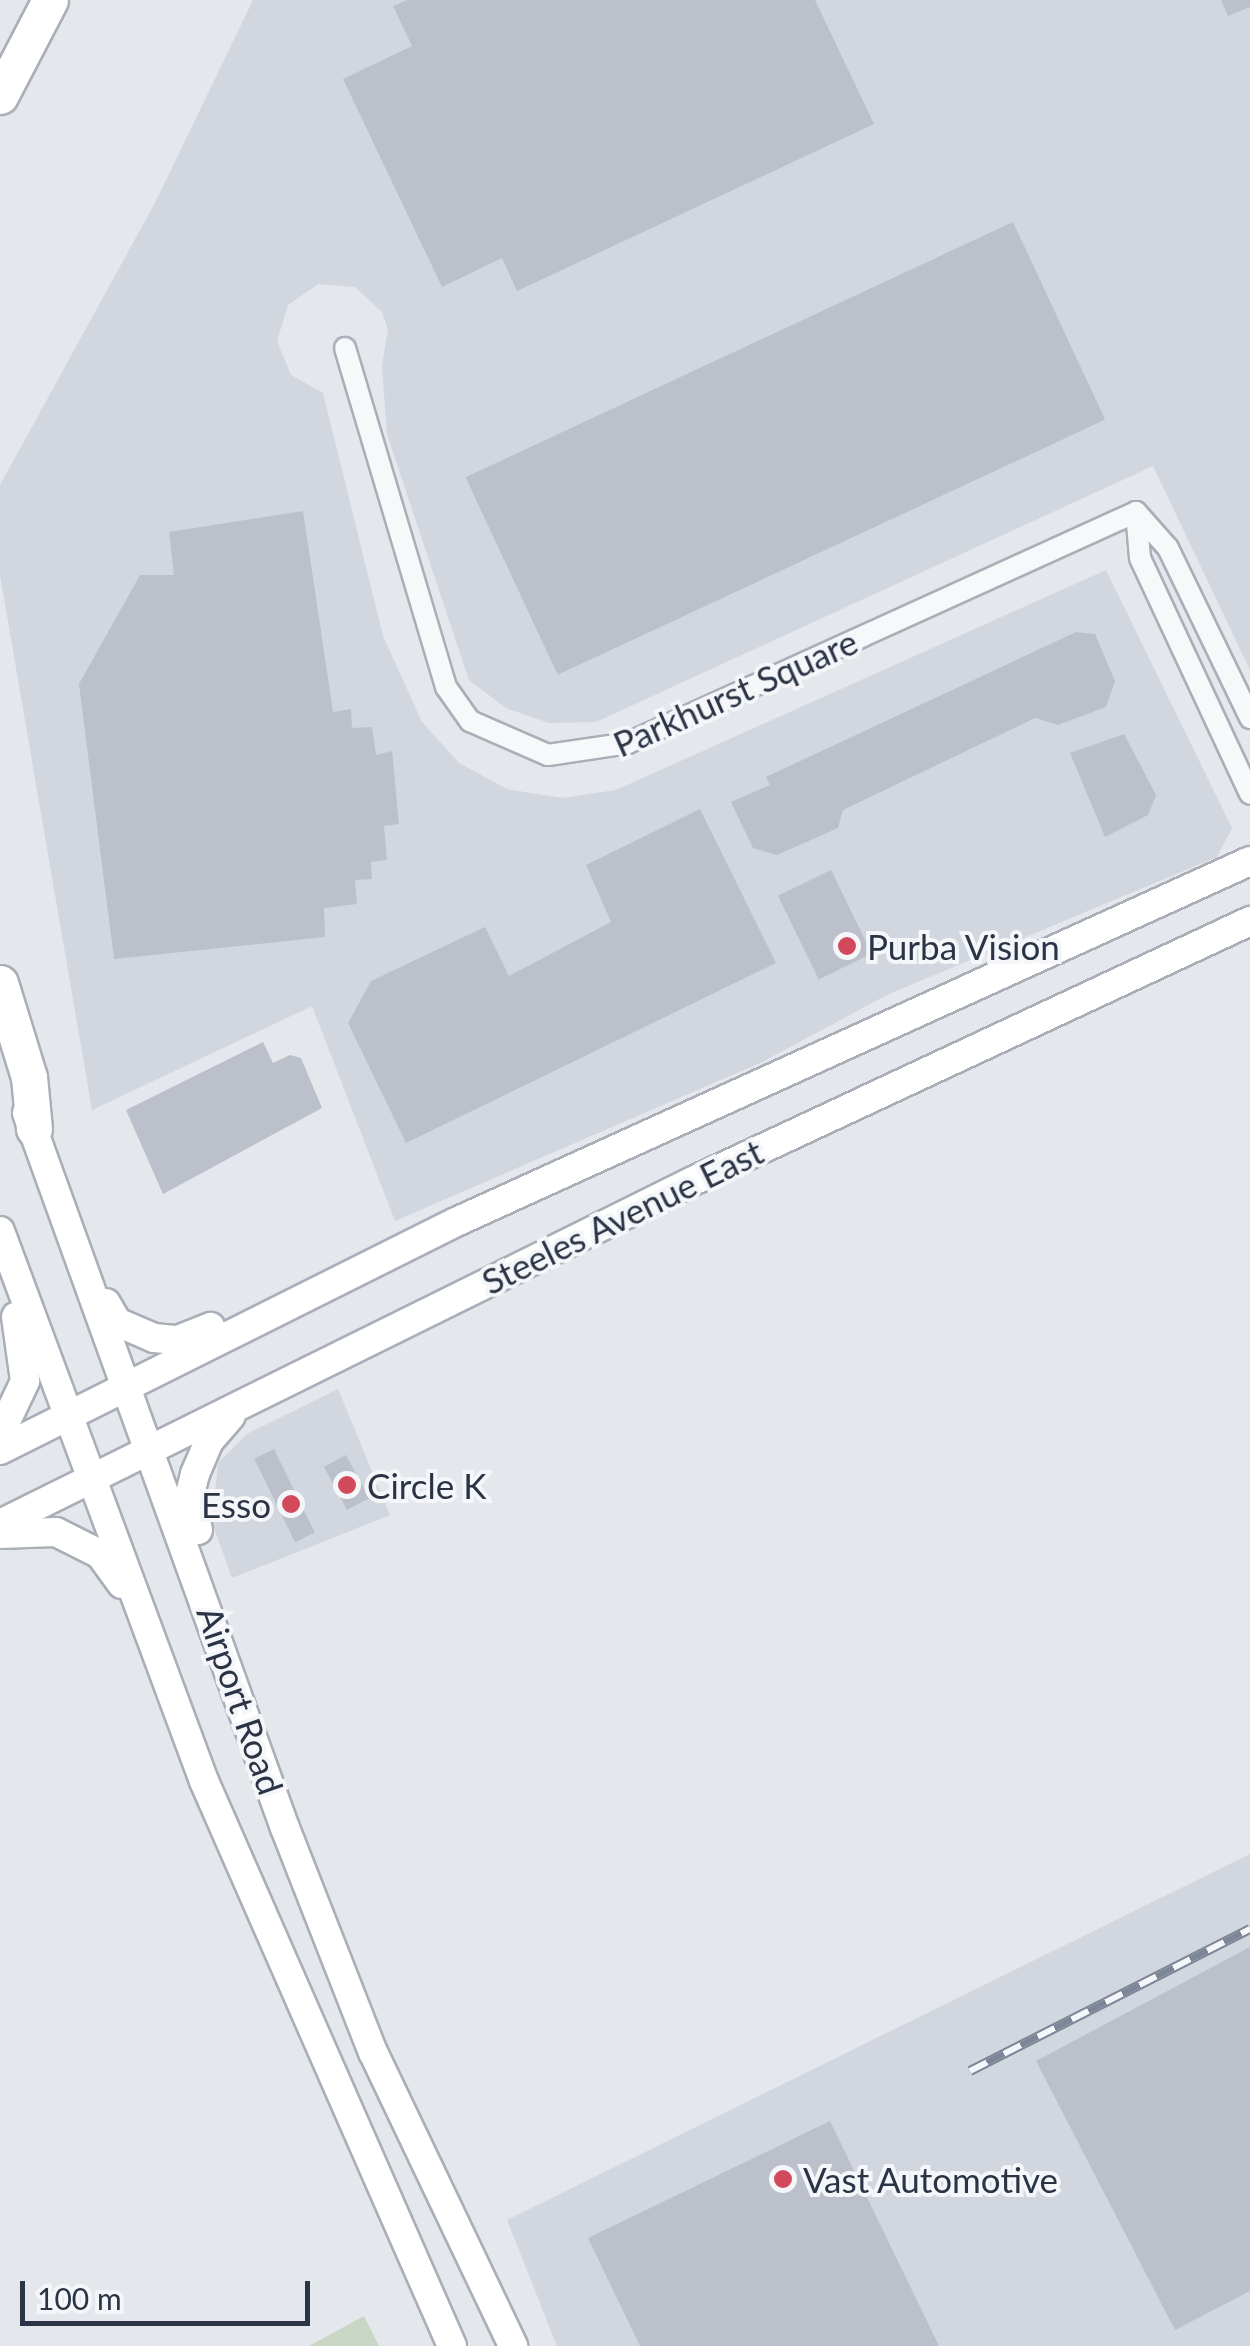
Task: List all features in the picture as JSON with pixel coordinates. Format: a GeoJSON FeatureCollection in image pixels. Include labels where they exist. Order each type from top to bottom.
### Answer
{"type":"FeatureCollection","features":[{"type":"Feature","properties":{"kind":"highway"},"geometry":{"type":"LineString","coordinates":[[0,96],[50,0]]}},
{"type":"Feature","properties":{"kind":"highway"},"geometry":{"type":"LineString","coordinates":[[0,982],[29,1077],[34,1129]]}},
{"type":"Feature","properties":{"kind":"main road","name":"Steeles Avenue East"},"geometry":{"type":"LineString","coordinates":[[0,1450],[456,1222],[1250,861]]}},
{"type":"Feature","properties":{"kind":"main road","name":"Steeles Avenue East"},"geometry":{"type":"LineString","coordinates":[[0,1524],[740,1158],[1250,922]]}},
{"type":"Feature","properties":{"kind":"main road","name":"Airport Road"},"geometry":{"type":"LineString","coordinates":[[0,1042],[130,1386],[285,1828],[373,2052],[513,2346]]}},
{"type":"Feature","properties":{"kind":"main road","name":"Airport Road"},"geometry":{"type":"LineString","coordinates":[[0,1232],[204,1781],[452,2346]]}},
{"type":"Feature","properties":{"kind":"main road"},"geometry":{"type":"LineString","coordinates":[[86,1267],[117,1322],[154,1338],[190,1337],[236,1315],[266,1317]]}},
{"type":"Feature","properties":{"kind":"main road"},"geometry":{"type":"LineString","coordinates":[[0,1273],[27,1359],[25,1381],[0,1434]]}},
{"type":"Feature","properties":{"kind":"main road"},"geometry":{"type":"LineString","coordinates":[[208,1604],[212,1568],[190,1494],[209,1440],[250,1400]]}},
{"type":"Feature","properties":{"kind":"main road"},"geometry":{"type":"LineString","coordinates":[[0,1534],[44,1530],[87,1546],[109,1564],[143,1618]]}},
{"type":"Feature","properties":{"kind":"street","name":"Parkhurst Square"},"geometry":{"type":"LineString","coordinates":[[345,348],[446,687],[470,721],[548,756],[628,743],[1136,512]]}},
{"type":"Feature","properties":{"kind":"street"},"geometry":{"type":"LineString","coordinates":[[1136,512],[1168,548],[1250,718]]}},
{"type":"Feature","properties":{"kind":"street"},"geometry":{"type":"LineString","coordinates":[[1136,512],[1140,558],[1250,794]]}},
{"type":"Feature","properties":{"kind":"shaded area"},"geometry":{"type":"Polygon","coordinates":[[[253,0],[1250,0],[1250,670],[1153,466],[596,722],[549,723],[506,708],[469,680],[387,434],[382,366],[388,330],[382,312],[355,287],[318,284],[288,305],[277,341],[291,375],[323,393],[383,636],[422,722],[459,763],[507,789],[562,798],[616,790],[1106,570],[1232,828],[1217,857],[889,994],[760,1063],[395,1221],[312,1006],[92,1110],[0,575],[0,485],[156,201],[253,0]]]}},
{"type":"Feature","properties":{"kind":"shaded area"},"geometry":{"type":"Polygon","coordinates":[[[338,1389],[390,1515],[232,1578],[212,1522],[218,1463],[247,1434],[338,1389]]]}},
{"type":"Feature","properties":{"kind":"shaded area"},"geometry":{"type":"Polygon","coordinates":[[[1250,1854],[1250,2346],[557,2346],[507,2220],[1250,1854]]]}},
{"type":"Feature","properties":{"kind":"green space"},"geometry":{"type":"Polygon","coordinates":[[[364,2316],[379,2346],[309,2346],[364,2316]]]}},
{"type":"Feature","properties":{"kind":"building"},"geometry":{"type":"Polygon","coordinates":[[[407,0],[815,0],[874,124],[517,291],[502,258],[442,287],[343,79],[412,46],[393,6],[407,0]]]}},
{"type":"Feature","properties":{"kind":"building"},"geometry":{"type":"Polygon","coordinates":[[[1221,0],[1250,0],[1250,7],[1228,16],[1221,0]]]}},
{"type":"Feature","properties":{"kind":"building"},"geometry":{"type":"Polygon","coordinates":[[[1013,222],[1105,420],[558,675],[466,477],[1013,222]]]}},
{"type":"Feature","properties":{"kind":"building"},"geometry":{"type":"Polygon","coordinates":[[[303,511],[333,712],[351,709],[352,728],[372,727],[376,755],[392,751],[399,824],[384,826],[387,860],[371,862],[372,879],[355,880],[357,904],[324,908],[325,937],[114,959],[79,684],[140,575],[174,575],[169,532],[303,511]]]}},
{"type":"Feature","properties":{"kind":"building"},"geometry":{"type":"Polygon","coordinates":[[[1076,632],[1095,634],[1115,681],[1106,707],[1058,725],[1035,718],[843,810],[838,828],[777,855],[753,848],[731,802],[770,785],[766,777],[1076,632]]]}},
{"type":"Feature","properties":{"kind":"building"},"geometry":{"type":"Polygon","coordinates":[[[1124,734],[1156,795],[1148,815],[1105,837],[1070,753],[1124,734]]]}},
{"type":"Feature","properties":{"kind":"building"},"geometry":{"type":"Polygon","coordinates":[[[700,809],[776,963],[406,1143],[348,1023],[371,981],[485,927],[509,976],[611,922],[586,865],[700,809]]]}},
{"type":"Feature","properties":{"kind":"building"},"geometry":{"type":"Polygon","coordinates":[[[831,870],[872,954],[819,979],[778,896],[831,870]]]}},
{"type":"Feature","properties":{"kind":"building"},"geometry":{"type":"Polygon","coordinates":[[[263,1042],[273,1063],[290,1055],[301,1058],[322,1108],[163,1194],[126,1110],[263,1042]]]}},
{"type":"Feature","properties":{"kind":"building"},"geometry":{"type":"Polygon","coordinates":[[[274,1449],[315,1533],[295,1542],[254,1459],[274,1449]]]}},
{"type":"Feature","properties":{"kind":"building"},"geometry":{"type":"Polygon","coordinates":[[[346,1455],[369,1498],[347,1510],[324,1467],[346,1455]]]}},
{"type":"Feature","properties":{"kind":"building"},"geometry":{"type":"Polygon","coordinates":[[[1250,1947],[1250,2291],[1175,2330],[1036,2061],[1250,1947]]]}},
{"type":"Feature","properties":{"kind":"building","name":"Vast Automotive"},"geometry":{"type":"Polygon","coordinates":[[[830,2121],[939,2346],[640,2346],[588,2238],[830,2121]]]}},
{"type":"Feature","properties":{"kind":"railway"},"geometry":{"type":"LineString","coordinates":[[970,2071],[1250,1929]]}},
{"type":"Feature","properties":{"kind":"place","name":"Purba Vision"},"geometry":{"type":"Point","coordinates":[847,946]}},
{"type":"Feature","properties":{"kind":"place","name":"Circle K"},"geometry":{"type":"Point","coordinates":[347,1485]}},
{"type":"Feature","properties":{"kind":"place","name":"Esso"},"geometry":{"type":"Point","coordinates":[291,1504]}},
{"type":"Feature","properties":{"kind":"place","name":"Vast Automotive"},"geometry":{"type":"Point","coordinates":[783,2179]}}]}
